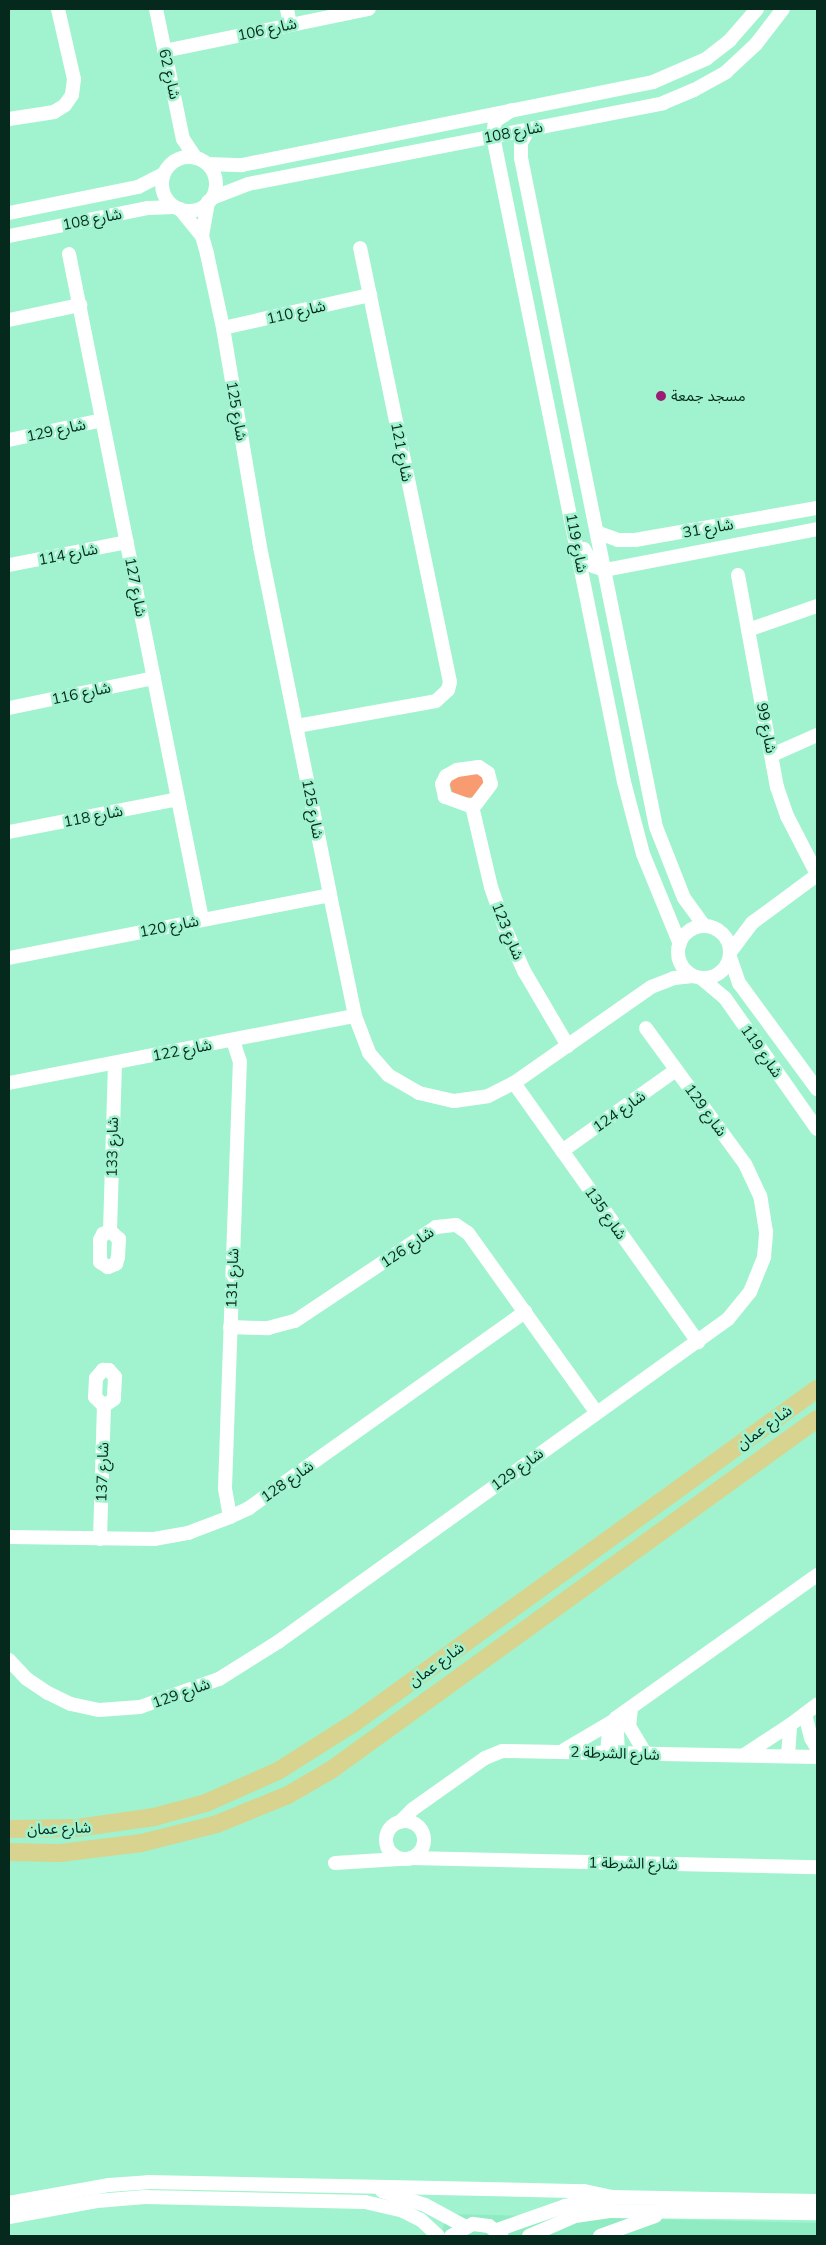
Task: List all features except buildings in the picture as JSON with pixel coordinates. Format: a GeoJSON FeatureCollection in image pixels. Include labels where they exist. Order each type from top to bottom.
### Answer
{"type":"FeatureCollection","features":[{"type":"Feature","properties":{"kind":"main road","name":"شارع عمان"},"geometry":{"type":"LineString","coordinates":[[9,1828],[77,1828],[154,1817],[206,1803],[278,1771],[354,1723],[817,1389]]}},
{"type":"Feature","properties":{"kind":"main road","name":"شارع عمان"},"geometry":{"type":"LineString","coordinates":[[9,1852],[60,1853],[141,1843],[217,1824],[288,1795],[331,1770],[817,1420]]}},
{"type":"Feature","properties":{"kind":"street"},"geometry":{"type":"LineString","coordinates":[[9,119],[35,114],[52,106],[61,95],[66,82],[68,59],[58,9]]}},
{"type":"Feature","properties":{"kind":"street","name":"شارع 62"},"geometry":{"type":"LineString","coordinates":[[156,9],[183,139],[202,161]]}},
{"type":"Feature","properties":{"kind":"street"},"geometry":{"type":"LineString","coordinates":[[287,9],[290,24]]}},
{"type":"Feature","properties":{"kind":"street","name":"شارع 106"},"geometry":{"type":"LineString","coordinates":[[164,51],[369,9]]}},
{"type":"Feature","properties":{"kind":"street","name":"شارع 108"},"geometry":{"type":"LineString","coordinates":[[202,161],[242,165],[512,110],[631,88],[678,73],[719,50],[756,9]]}},
{"type":"Feature","properties":{"kind":"street","name":"شارع 108"},"geometry":{"type":"LineString","coordinates":[[210,200],[248,184],[648,106],[694,90],[737,63],[782,9]]}},
{"type":"Feature","properties":{"kind":"street"},"geometry":{"type":"LineString","coordinates":[[493,136],[495,121],[512,110]]}},
{"type":"Feature","properties":{"kind":"street","name":"شارع 119"},"geometry":{"type":"LineString","coordinates":[[528,130],[522,143],[521,158],[599,533],[656,827],[684,898],[709,927]]}},
{"type":"Feature","properties":{"kind":"street","name":"شارع 119"},"geometry":{"type":"LineString","coordinates":[[493,136],[635,829],[652,880],[679,948]]}},
{"type":"Feature","properties":{"kind":"street"},"geometry":{"type":"LineString","coordinates":[[166,170],[184,157],[202,161],[216,184],[210,200],[192,210],[177,208],[165,196],[166,170],[183,139]]}},
{"type":"Feature","properties":{"kind":"street","name":"شارع 108"},"geometry":{"type":"LineString","coordinates":[[9,213],[138,186],[166,170]]}},
{"type":"Feature","properties":{"kind":"street","name":"شارع 125"},"geometry":{"type":"LineString","coordinates":[[210,200],[202,236],[223,328],[260,547],[354,1016],[361,1038],[372,1058],[397,1082],[419,1093],[442,1100],[465,1100],[488,1096],[514,1083],[651,986],[674,978],[697,977]]}},
{"type":"Feature","properties":{"kind":"street","name":"شارع 108"},"geometry":{"type":"LineString","coordinates":[[9,236],[148,208],[177,208]]}},
{"type":"Feature","properties":{"kind":"street","name":"شارع 125"},"geometry":{"type":"LineString","coordinates":[[177,208],[202,236]]}},
{"type":"Feature","properties":{"kind":"street","name":"شارع 121"},"geometry":{"type":"LineString","coordinates":[[297,726],[416,702],[441,686],[444,656],[360,248]]}},
{"type":"Feature","properties":{"kind":"street","name":"شارع 127"},"geometry":{"type":"LineString","coordinates":[[69,254],[202,919]]}},
{"type":"Feature","properties":{"kind":"street"},"geometry":{"type":"LineString","coordinates":[[525,291],[531,282],[538,284],[555,327]]}},
{"type":"Feature","properties":{"kind":"street","name":"شارع 110"},"geometry":{"type":"LineString","coordinates":[[223,328],[370,295]]}},
{"type":"Feature","properties":{"kind":"street"},"geometry":{"type":"LineString","coordinates":[[9,320],[80,305]]}},
{"type":"Feature","properties":{"kind":"street","name":"شارع 129"},"geometry":{"type":"LineString","coordinates":[[9,440],[102,420]]}},
{"type":"Feature","properties":{"kind":"street","name":"شارع 31"},"geometry":{"type":"LineString","coordinates":[[599,533],[618,540],[635,540],[817,508]]}},
{"type":"Feature","properties":{"kind":"street"},"geometry":{"type":"LineString","coordinates":[[795,534],[791,525],[793,518],[817,512]]}},
{"type":"Feature","properties":{"kind":"street"},"geometry":{"type":"LineString","coordinates":[[572,521],[582,536],[589,562],[597,570],[605,570]]}},
{"type":"Feature","properties":{"kind":"street","name":"شارع 31"},"geometry":{"type":"LineString","coordinates":[[605,570],[817,529]]}},
{"type":"Feature","properties":{"kind":"street","name":"شارع 114"},"geometry":{"type":"LineString","coordinates":[[9,565],[127,542]]}},
{"type":"Feature","properties":{"kind":"street","name":"شارع 99"},"geometry":{"type":"LineString","coordinates":[[738,575],[772,754],[787,816],[817,874]]}},
{"type":"Feature","properties":{"kind":"street"},"geometry":{"type":"LineString","coordinates":[[748,630],[817,606]]}},
{"type":"Feature","properties":{"kind":"street","name":"شارع 116"},"geometry":{"type":"LineString","coordinates":[[9,708],[154,678]]}},
{"type":"Feature","properties":{"kind":"street"},"geometry":{"type":"LineString","coordinates":[[772,754],[817,735]]}},
{"type":"Feature","properties":{"kind":"street","name":"شارع 118"},"geometry":{"type":"LineString","coordinates":[[9,832],[178,799]]}},
{"type":"Feature","properties":{"kind":"street","name":"شارع 123"},"geometry":{"type":"LineString","coordinates":[[472,806],[491,887],[505,928],[524,971],[568,1046]]}},
{"type":"Feature","properties":{"kind":"street"},"geometry":{"type":"LineString","coordinates":[[752,923],[689,931],[679,948],[682,966],[697,977],[716,976],[752,923],[817,874]]}},
{"type":"Feature","properties":{"kind":"street","name":"شارع 120"},"geometry":{"type":"LineString","coordinates":[[9,958],[330,895]]}},
{"type":"Feature","properties":{"kind":"street"},"geometry":{"type":"LineString","coordinates":[[709,927],[728,940],[731,954]]}},
{"type":"Feature","properties":{"kind":"street","name":"شارع 125"},"geometry":{"type":"LineString","coordinates":[[651,986],[679,948]]}},
{"type":"Feature","properties":{"kind":"street","name":"شارع 119"},"geometry":{"type":"LineString","coordinates":[[731,954],[739,983],[817,1089]]}},
{"type":"Feature","properties":{"kind":"street","name":"شارع 119"},"geometry":{"type":"LineString","coordinates":[[697,977],[725,998],[817,1129]]}},
{"type":"Feature","properties":{"kind":"street","name":"شارع 122"},"geometry":{"type":"LineString","coordinates":[[9,1083],[354,1016]]}},
{"type":"Feature","properties":{"kind":"street","name":"شارع 129"},"geometry":{"type":"LineString","coordinates":[[9,1660],[28,1679],[48,1693],[72,1704],[99,1710],[140,1707],[202,1686],[270,1647],[728,1319],[750,1292],[764,1257],[765,1220],[760,1196],[745,1164],[646,1028]]}},
{"type":"Feature","properties":{"kind":"street","name":"شارع 131"},"geometry":{"type":"LineString","coordinates":[[230,1517],[224,1488],[240,1062],[234,1040]]}},
{"type":"Feature","properties":{"kind":"street","name":"شارع 133"},"geometry":{"type":"LineString","coordinates":[[110,1232],[114,1063]]}},
{"type":"Feature","properties":{"kind":"street","name":"شارع 124"},"geometry":{"type":"LineString","coordinates":[[562,1151],[676,1070]]}},
{"type":"Feature","properties":{"kind":"street","name":"شارع 135"},"geometry":{"type":"LineString","coordinates":[[514,1083],[698,1342]]}},
{"type":"Feature","properties":{"kind":"street","name":"شارع 126"},"geometry":{"type":"LineString","coordinates":[[230,1327],[268,1328],[295,1321],[432,1230],[446,1224],[456,1225],[468,1233],[596,1412]]}},
{"type":"Feature","properties":{"kind":"street","name":"شارع 128"},"geometry":{"type":"LineString","coordinates":[[9,1537],[100,1539],[176,1536],[230,1517],[249,1508],[525,1312]]}},
{"type":"Feature","properties":{"kind":"street","name":"شارع 137"},"geometry":{"type":"LineString","coordinates":[[100,1539],[104,1406]]}},
{"type":"Feature","properties":{"kind":"street"},"geometry":{"type":"LineString","coordinates":[[560,1751],[578,1745],[817,1575]]}},
{"type":"Feature","properties":{"kind":"street"},"geometry":{"type":"LineString","coordinates":[[741,1756],[790,1725],[817,1705]]}},
{"type":"Feature","properties":{"kind":"street"},"geometry":{"type":"LineString","coordinates":[[613,1753],[618,1726],[623,1714]]}},
{"type":"Feature","properties":{"kind":"street"},"geometry":{"type":"LineString","coordinates":[[623,1714],[646,1754]]}},
{"type":"Feature","properties":{"kind":"street"},"geometry":{"type":"LineString","coordinates":[[805,1714],[810,1738],[817,1748]]}},
{"type":"Feature","properties":{"kind":"street"},"geometry":{"type":"LineString","coordinates":[[792,1757],[797,1731],[805,1714]]}},
{"type":"Feature","properties":{"kind":"street"},"geometry":{"type":"LineString","coordinates":[[790,1725],[792,1757]]}},
{"type":"Feature","properties":{"kind":"street","name":"شارع الشرطة 2"},"geometry":{"type":"LineString","coordinates":[[400,1822],[412,1809],[429,1800],[496,1753],[560,1751],[817,1757]]}},
{"type":"Feature","properties":{"kind":"street"},"geometry":{"type":"LineString","coordinates":[[429,1800],[422,1834],[422,1849],[405,1859],[390,1853],[386,1843],[387,1832],[400,1822],[410,1822],[422,1834],[448,1860]]}},
{"type":"Feature","properties":{"kind":"street"},"geometry":{"type":"LineString","coordinates":[[335,1863],[364,1858],[386,1843]]}},
{"type":"Feature","properties":{"kind":"street","name":"شارع الشرطة 1"},"geometry":{"type":"LineString","coordinates":[[364,1858],[817,1866]]}},
{"type":"Feature","properties":{"kind":"street"},"geometry":{"type":"LineString","coordinates":[[9,2203],[94,2187],[148,2182],[584,2191],[612,2197],[817,2200]]}},
{"type":"Feature","properties":{"kind":"street"},"geometry":{"type":"LineString","coordinates":[[358,2186],[411,2199],[464,2226]]}},
{"type":"Feature","properties":{"kind":"street"},"geometry":{"type":"LineString","coordinates":[[9,2217],[97,2200],[145,2197],[365,2202],[404,2210],[427,2225],[438,2236]]}},
{"type":"Feature","properties":{"kind":"street"},"geometry":{"type":"LineString","coordinates":[[451,2236],[464,2226],[481,2224],[500,2233],[565,2206],[612,2197]]}},
{"type":"Feature","properties":{"kind":"street"},"geometry":{"type":"LineString","coordinates":[[600,2236],[636,2220],[673,2212]]}},
{"type":"Feature","properties":{"kind":"street"},"geometry":{"type":"LineString","coordinates":[[529,2236],[552,2224],[591,2213],[817,2213]]}},
{"type":"Feature","properties":{"kind":"shaded area"},"geometry":{"type":"Polygon","coordinates":[[[475,772],[487,779],[479,797],[454,798],[448,778],[475,772]]]}},
{"type":"Feature","properties":{"kind":"shaded area"},"geometry":{"type":"Polygon","coordinates":[[[448,2214],[817,2223],[817,2236],[440,2236],[448,2214]]]}},
{"type":"Feature","properties":{"kind":"place","name":"مسجد جمعة"},"geometry":{"type":"Point","coordinates":[661,396]}}]}
